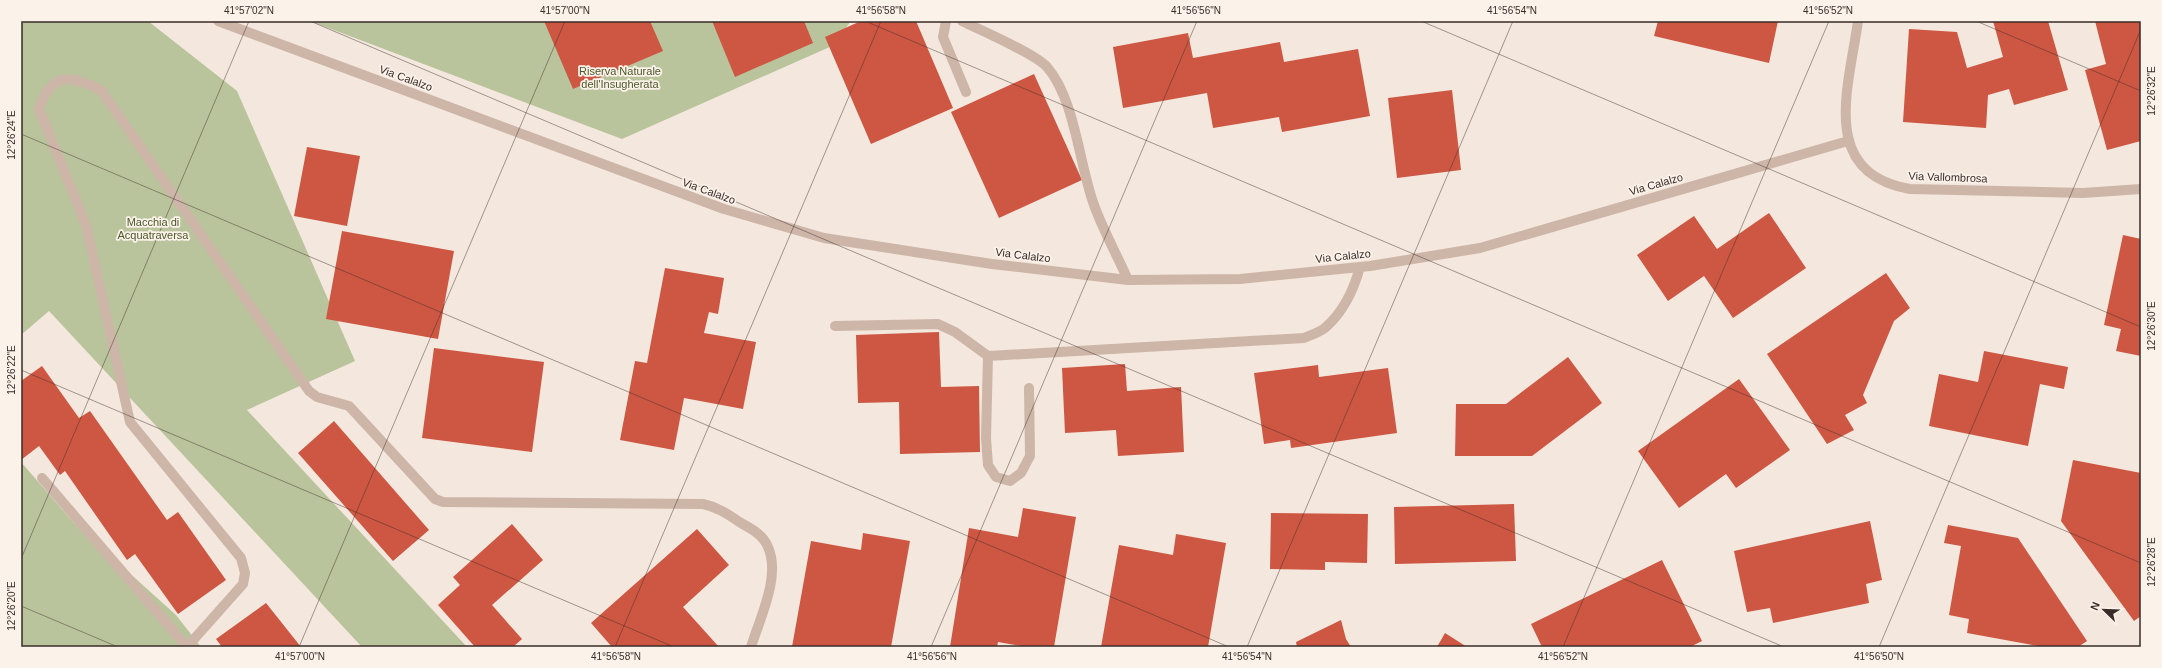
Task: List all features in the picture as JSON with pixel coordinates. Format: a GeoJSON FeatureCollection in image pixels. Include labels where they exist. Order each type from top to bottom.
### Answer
{"type":"FeatureCollection","features":[{"type":"Feature","properties":{"kind":"street","name":"Via Calalzo"},"geometry":{"type":"LineString","coordinates":[[218,21],[724,209],[824,238],[984,263],[1128,280],[1240,278],[1360,267],[1480,248],[1848,141]]}},
{"type":"Feature","properties":{"kind":"street"},"geometry":{"type":"LineString","coordinates":[[946,21],[943,37],[966,92]]}},
{"type":"Feature","properties":{"kind":"street"},"geometry":{"type":"LineString","coordinates":[[962,21],[1022,51],[1046,66],[1060,84],[1069,110],[1079,156],[1094,205],[1128,280]]}},
{"type":"Feature","properties":{"kind":"street","name":"Via Vallombrosa"},"geometry":{"type":"LineString","coordinates":[[1858,21],[1846,106],[1848,141],[1855,156],[1867,172],[1886,183],[1910,189],[2083,192],[2141,189]]}},
{"type":"Feature","properties":{"kind":"street"},"geometry":{"type":"LineString","coordinates":[[42,478],[187,647],[243,584],[245,573],[241,558],[130,422],[86,225],[39,109],[44,94],[55,84],[69,78],[84,81],[101,90],[309,391],[317,397],[349,406],[435,499],[443,502],[703,504],[715,507],[758,533],[768,546],[772,561],[772,579],[751,647]]}},
{"type":"Feature","properties":{"kind":"street"},"geometry":{"type":"LineString","coordinates":[[835,326],[938,324],[955,332],[988,356],[1304,338],[1326,327],[1339,311],[1354,286],[1360,267]]}},
{"type":"Feature","properties":{"kind":"street"},"geometry":{"type":"LineString","coordinates":[[988,356],[986,438],[988,465],[996,477],[1010,481],[1021,473],[1030,456],[1029,388]]}},
{"type":"Feature","properties":{"kind":"green space","name":"Macchia di Acquatraversa"},"geometry":{"type":"Polygon","coordinates":[[[21,21],[148,21],[237,91],[355,361],[247,410],[467,647],[362,647],[49,311],[21,335],[21,21]]]}},
{"type":"Feature","properties":{"kind":"green space","name":"Riserva Naturale dell'Insugherata"},"geometry":{"type":"Polygon","coordinates":[[[310,21],[851,21],[832,46],[622,139],[310,21]]]}},
{"type":"Feature","properties":{"kind":"green space"},"geometry":{"type":"Polygon","coordinates":[[[21,462],[74,523],[176,615],[201,647],[21,647],[21,462]]]}},
{"type":"Feature","properties":{"kind":"building"},"geometry":{"type":"Polygon","coordinates":[[[544,21],[650,21],[663,51],[573,89],[544,21]]]}},
{"type":"Feature","properties":{"kind":"building"},"geometry":{"type":"Polygon","coordinates":[[[712,21],[804,21],[813,43],[735,77],[712,21]]]}},
{"type":"Feature","properties":{"kind":"building"},"geometry":{"type":"Polygon","coordinates":[[[861,21],[916,21],[953,108],[871,144],[825,37],[861,21]]]}},
{"type":"Feature","properties":{"kind":"building"},"geometry":{"type":"Polygon","coordinates":[[[1658,21],[1778,21],[1769,63],[1654,36],[1658,21]]]}},
{"type":"Feature","properties":{"kind":"building"},"geometry":{"type":"Polygon","coordinates":[[[1993,21],[2048,21],[2068,90],[2014,105],[2009,89],[1988,95],[1986,128],[1903,122],[1909,29],[1957,32],[1967,68],[2003,57],[1993,21]]]}},
{"type":"Feature","properties":{"kind":"building"},"geometry":{"type":"Polygon","coordinates":[[[2095,21],[2141,21],[2141,141],[2107,150],[2085,70],[2106,64],[2095,21]]]}},
{"type":"Feature","properties":{"kind":"building"},"geometry":{"type":"Polygon","coordinates":[[[1188,33],[1193,58],[1280,42],[1284,62],[1358,49],[1370,116],[1282,132],[1279,117],[1213,128],[1207,93],[1123,108],[1113,47],[1188,33]]]}},
{"type":"Feature","properties":{"kind":"building"},"geometry":{"type":"Polygon","coordinates":[[[1034,74],[1082,180],[999,218],[951,112],[1034,74]]]}},
{"type":"Feature","properties":{"kind":"building"},"geometry":{"type":"Polygon","coordinates":[[[1452,90],[1461,170],[1397,178],[1388,98],[1452,90]]]}},
{"type":"Feature","properties":{"kind":"building"},"geometry":{"type":"Polygon","coordinates":[[[307,147],[360,156],[347,226],[294,216],[307,147]]]}},
{"type":"Feature","properties":{"kind":"building"},"geometry":{"type":"Polygon","coordinates":[[[1769,213],[1806,268],[1733,318],[1704,276],[1668,301],[1637,255],[1694,216],[1717,249],[1769,213]]]}},
{"type":"Feature","properties":{"kind":"building"},"geometry":{"type":"Polygon","coordinates":[[[342,231],[454,251],[438,339],[326,319],[342,231]]]}},
{"type":"Feature","properties":{"kind":"building"},"geometry":{"type":"Polygon","coordinates":[[[2123,235],[2141,239],[2141,356],[2116,351],[2121,329],[2104,325],[2123,235]]]}},
{"type":"Feature","properties":{"kind":"building"},"geometry":{"type":"Polygon","coordinates":[[[665,268],[724,278],[718,314],[709,312],[704,333],[756,342],[743,409],[684,398],[674,450],[620,440],[635,361],[647,363],[665,268]]]}},
{"type":"Feature","properties":{"kind":"building"},"geometry":{"type":"Polygon","coordinates":[[[1886,273],[1910,308],[1894,321],[1863,395],[1867,403],[1845,415],[1854,430],[1827,444],[1767,354],[1886,273]]]}},
{"type":"Feature","properties":{"kind":"building"},"geometry":{"type":"Polygon","coordinates":[[[939,332],[941,387],[979,386],[980,452],[900,454],[899,402],[858,403],[856,335],[939,332]]]}},
{"type":"Feature","properties":{"kind":"building"},"geometry":{"type":"Polygon","coordinates":[[[434,348],[544,362],[532,452],[422,438],[434,348]]]}},
{"type":"Feature","properties":{"kind":"building"},"geometry":{"type":"Polygon","coordinates":[[[1984,351],[2068,367],[2064,389],[2040,384],[2028,446],[1929,426],[1939,374],[1978,382],[1984,351]]]}},
{"type":"Feature","properties":{"kind":"building"},"geometry":{"type":"Polygon","coordinates":[[[1568,357],[1602,403],[1532,456],[1455,456],[1456,404],[1506,404],[1568,357]]]}},
{"type":"Feature","properties":{"kind":"building"},"geometry":{"type":"Polygon","coordinates":[[[1125,364],[1127,391],[1181,387],[1184,452],[1118,456],[1116,430],[1065,433],[1062,368],[1125,364]]]}},
{"type":"Feature","properties":{"kind":"building"},"geometry":{"type":"Polygon","coordinates":[[[1318,365],[1319,377],[1388,368],[1397,433],[1291,448],[1290,440],[1264,444],[1254,373],[1318,365]]]}},
{"type":"Feature","properties":{"kind":"building"},"geometry":{"type":"Polygon","coordinates":[[[42,366],[79,418],[90,411],[167,520],[178,512],[226,580],[178,614],[135,554],[127,560],[65,471],[60,475],[39,446],[21,460],[21,381],[42,366]]]}},
{"type":"Feature","properties":{"kind":"building"},"geometry":{"type":"Polygon","coordinates":[[[1739,379],[1790,450],[1736,488],[1726,474],[1679,508],[1638,451],[1739,379]]]}},
{"type":"Feature","properties":{"kind":"building"},"geometry":{"type":"Polygon","coordinates":[[[334,421],[429,530],[393,561],[298,453],[334,421]]]}},
{"type":"Feature","properties":{"kind":"building"},"geometry":{"type":"Polygon","coordinates":[[[2073,460],[2141,473],[2141,616],[2134,621],[2061,521],[2073,460]]]}},
{"type":"Feature","properties":{"kind":"building"},"geometry":{"type":"Polygon","coordinates":[[[1514,504],[1516,561],[1395,564],[1394,507],[1514,504]]]}},
{"type":"Feature","properties":{"kind":"building"},"geometry":{"type":"Polygon","coordinates":[[[1023,508],[1076,517],[1054,647],[1027,647],[998,642],[997,647],[950,647],[969,528],[1018,537],[1023,508]]]}},
{"type":"Feature","properties":{"kind":"building"},"geometry":{"type":"Polygon","coordinates":[[[1271,513],[1368,514],[1367,563],[1325,562],[1325,570],[1270,569],[1271,513]]]}},
{"type":"Feature","properties":{"kind":"building"},"geometry":{"type":"Polygon","coordinates":[[[1870,521],[1882,580],[1866,584],[1869,603],[1773,623],[1770,608],[1747,612],[1734,551],[1870,521]]]}},
{"type":"Feature","properties":{"kind":"building"},"geometry":{"type":"Polygon","coordinates":[[[512,524],[543,560],[492,605],[522,639],[513,647],[475,647],[438,605],[460,585],[453,577],[512,524]]]}},
{"type":"Feature","properties":{"kind":"building"},"geometry":{"type":"Polygon","coordinates":[[[1948,525],[2018,538],[2087,641],[2078,647],[2044,647],[1967,633],[1969,619],[1949,615],[1961,546],[1944,543],[1948,525]]]}},
{"type":"Feature","properties":{"kind":"building"},"geometry":{"type":"Polygon","coordinates":[[[697,529],[729,565],[683,607],[719,647],[612,647],[591,623],[697,529]]]}},
{"type":"Feature","properties":{"kind":"building"},"geometry":{"type":"Polygon","coordinates":[[[863,533],[910,541],[891,647],[792,647],[811,541],[861,550],[863,533]]]}},
{"type":"Feature","properties":{"kind":"building"},"geometry":{"type":"Polygon","coordinates":[[[1176,534],[1226,543],[1208,647],[1101,647],[1119,545],[1173,555],[1176,534]]]}},
{"type":"Feature","properties":{"kind":"building"},"geometry":{"type":"Polygon","coordinates":[[[1662,560],[1702,641],[1690,647],[1542,647],[1531,624],[1662,560]]]}},
{"type":"Feature","properties":{"kind":"building"},"geometry":{"type":"Polygon","coordinates":[[[266,603],[301,647],[222,647],[216,639],[266,603]]]}},
{"type":"Feature","properties":{"kind":"building"},"geometry":{"type":"Polygon","coordinates":[[[1341,620],[1346,639],[1351,647],[1297,647],[1296,642],[1341,620]]]}},
{"type":"Feature","properties":{"kind":"building"},"geometry":{"type":"Polygon","coordinates":[[[1445,633],[1467,647],[1437,647],[1445,633]]]}}]}
